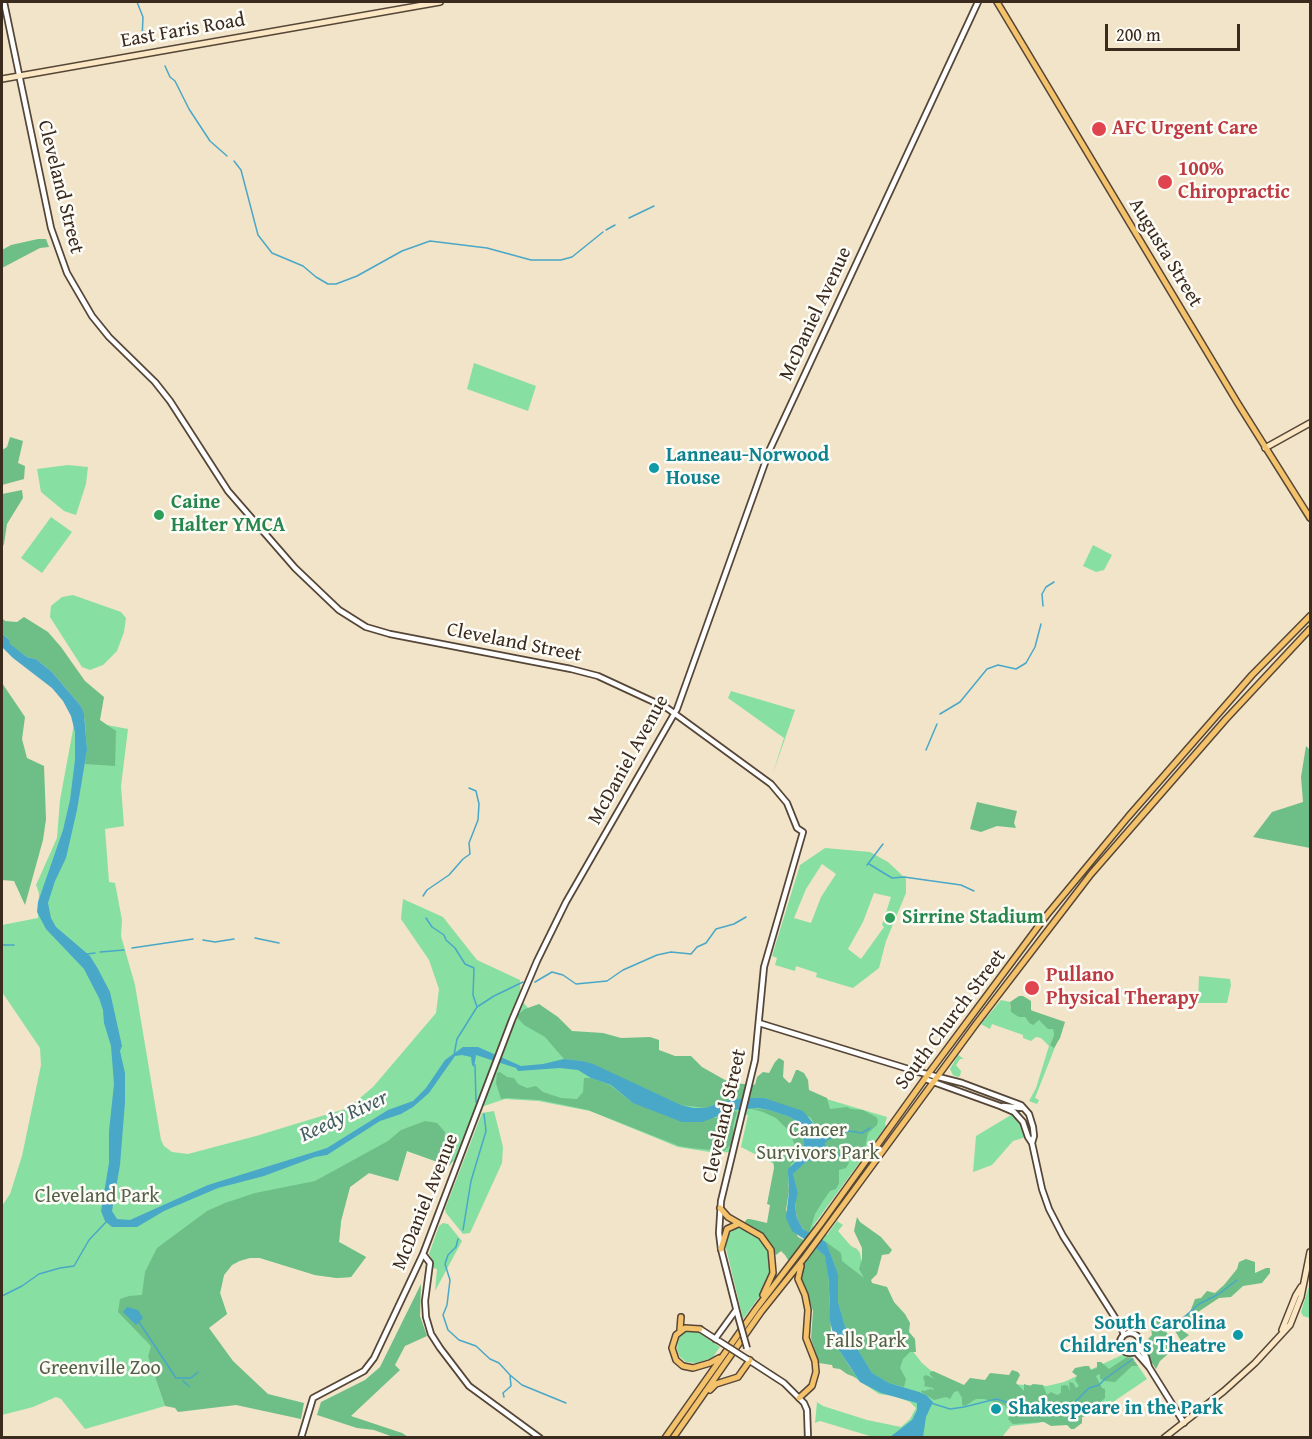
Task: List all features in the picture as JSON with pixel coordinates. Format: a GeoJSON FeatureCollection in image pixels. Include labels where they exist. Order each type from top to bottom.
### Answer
{"type":"FeatureCollection","features":[{"type":"Feature","properties":{"kind":"main road","name":"East Faris Road"},"geometry":{"type":"LineString","coordinates":[[2,79],[440,2]]}},
{"type":"Feature","properties":{"kind":"main road","name":"Augusta Street"},"geometry":{"type":"LineString","coordinates":[[997,2],[1265,448],[1311,518]]}},
{"type":"Feature","properties":{"kind":"main road"},"geometry":{"type":"LineString","coordinates":[[1265,448],[1311,423]]}},
{"type":"Feature","properties":{"kind":"main road","name":"South Church Street"},"geometry":{"type":"LineString","coordinates":[[665,1437],[695,1407],[761,1312],[805,1257],[822,1227],[924,1079],[1076,879],[1252,675],[1311,615]]}},
{"type":"Feature","properties":{"kind":"main road","name":"South Church Street"},"geometry":{"type":"LineString","coordinates":[[673,1437],[722,1355],[756,1309],[939,1076],[1091,873],[1226,719],[1311,629]]}},
{"type":"Feature","properties":{"kind":"main road"},"geometry":{"type":"LineString","coordinates":[[720,1208],[738,1224],[761,1236],[771,1250],[772,1278],[756,1309]]}},
{"type":"Feature","properties":{"kind":"main road"},"geometry":{"type":"LineString","coordinates":[[721,1249],[727,1229],[738,1224]]}},
{"type":"Feature","properties":{"kind":"main road"},"geometry":{"type":"LineString","coordinates":[[1164,1437],[1238,1379],[1282,1332],[1296,1295],[1302,1286],[1311,1252]]}},
{"type":"Feature","properties":{"kind":"main road"},"geometry":{"type":"LineString","coordinates":[[799,1398],[812,1386],[816,1372],[815,1361],[806,1338],[808,1306],[798,1279],[799,1269],[805,1257]]}},
{"type":"Feature","properties":{"kind":"main road"},"geometry":{"type":"LineString","coordinates":[[681,1317],[680,1330],[674,1338],[672,1348],[680,1364],[697,1367],[712,1363],[722,1355]]}},
{"type":"Feature","properties":{"kind":"main road"},"geometry":{"type":"LineString","coordinates":[[680,1330],[692,1327],[700,1329]]}},
{"type":"Feature","properties":{"kind":"main road"},"geometry":{"type":"LineString","coordinates":[[695,1407],[716,1384],[738,1377],[749,1360]]}},
{"type":"Feature","properties":{"kind":"street","name":"Cleveland Street"},"geometry":{"type":"LineString","coordinates":[[4,2],[51,228],[67,273],[92,316],[109,337],[159,387],[228,491],[296,568],[339,610],[366,627],[390,634],[598,676],[675,713],[771,784],[787,803],[797,828],[803,832],[764,967],[755,1060],[720,1208],[721,1249],[749,1360]]}},
{"type":"Feature","properties":{"kind":"street","name":"McDaniel Avenue"},"geometry":{"type":"LineString","coordinates":[[301,1437],[313,1398],[368,1368],[374,1358],[423,1254],[537,961],[566,902],[675,713],[770,449],[978,2]]}},
{"type":"Feature","properties":{"kind":"street"},"geometry":{"type":"LineString","coordinates":[[759,1023],[915,1071],[939,1076],[1011,1100],[1024,1109],[1033,1127],[1032,1143]]}},
{"type":"Feature","properties":{"kind":"street"},"geometry":{"type":"LineString","coordinates":[[924,1079],[1000,1106],[1019,1116],[1032,1143],[1049,1209],[1124,1335]]}},
{"type":"Feature","properties":{"kind":"street"},"geometry":{"type":"LineString","coordinates":[[1000,1106],[1024,1109]]}},
{"type":"Feature","properties":{"kind":"street"},"geometry":{"type":"LineString","coordinates":[[423,1254],[430,1263],[425,1301],[426,1317],[431,1334],[469,1386],[540,1437]]}},
{"type":"Feature","properties":{"kind":"street"},"geometry":{"type":"LineString","coordinates":[[717,1340],[737,1313]]}},
{"type":"Feature","properties":{"kind":"street"},"geometry":{"type":"LineString","coordinates":[[1121,1327],[1138,1338],[1137,1349],[1184,1423]]}},
{"type":"Feature","properties":{"kind":"street"},"geometry":{"type":"LineString","coordinates":[[700,1329],[776,1377],[799,1398],[807,1410],[808,1437]]}},
{"type":"Feature","properties":{"kind":"street"},"geometry":{"type":"LineString","coordinates":[[1130,1333],[1124,1335],[1120,1342],[1122,1348],[1128,1352],[1137,1349]]}},
{"type":"Feature","properties":{"kind":"green space"},"geometry":{"type":"Polygon","coordinates":[[[46,239],[49,247],[40,248],[2,268],[2,250],[11,245],[46,239]]]}},
{"type":"Feature","properties":{"kind":"green space"},"geometry":{"type":"Polygon","coordinates":[[[474,363],[536,386],[528,411],[467,389],[474,363]]]}},
{"type":"Feature","properties":{"kind":"green space"},"geometry":{"type":"Polygon","coordinates":[[[10,437],[23,441],[18,463],[25,466],[24,479],[2,485],[2,450],[7,447],[10,437]]]}},
{"type":"Feature","properties":{"kind":"green space"},"geometry":{"type":"Polygon","coordinates":[[[68,465],[88,467],[86,484],[76,515],[64,511],[41,492],[37,469],[68,465]]]}},
{"type":"Feature","properties":{"kind":"green space"},"geometry":{"type":"Polygon","coordinates":[[[22,490],[23,498],[7,524],[2,548],[2,494],[22,490]]]}},
{"type":"Feature","properties":{"kind":"green space"},"geometry":{"type":"Polygon","coordinates":[[[51,517],[72,532],[42,573],[21,558],[51,517]]]}},
{"type":"Feature","properties":{"kind":"green space"},"geometry":{"type":"Polygon","coordinates":[[[1093,545],[1112,555],[1104,570],[1096,572],[1083,566],[1093,545]]]}},
{"type":"Feature","properties":{"kind":"green space"},"geometry":{"type":"Polygon","coordinates":[[[73,595],[121,612],[126,618],[117,651],[103,665],[90,670],[82,667],[50,617],[51,606],[62,597],[73,595]]]}},
{"type":"Feature","properties":{"kind":"green space"},"geometry":{"type":"Polygon","coordinates":[[[24,617],[48,632],[85,681],[104,697],[100,720],[116,731],[115,766],[85,764],[87,750],[85,721],[81,706],[52,672],[36,659],[27,657],[9,644],[9,640],[2,633],[2,618],[5,621],[17,622],[24,617]]]}},
{"type":"Feature","properties":{"kind":"green space"},"geometry":{"type":"Polygon","coordinates":[[[2,683],[25,717],[22,739],[27,758],[44,766],[46,819],[43,840],[25,905],[14,881],[2,880],[2,683]]]}},
{"type":"Feature","properties":{"kind":"green space"},"geometry":{"type":"Polygon","coordinates":[[[731,691],[795,710],[772,776],[784,738],[728,698],[731,691]]]}},
{"type":"Feature","properties":{"kind":"green space","name":"Cleveland Park"},"geometry":{"type":"Polygon","coordinates":[[[75,719],[128,729],[121,786],[124,826],[105,829],[109,882],[115,883],[122,920],[121,936],[135,985],[161,1140],[164,1146],[172,1152],[188,1154],[348,1108],[373,1087],[436,1013],[439,989],[429,960],[401,919],[403,899],[443,917],[477,960],[520,980],[521,1000],[557,1040],[746,1086],[756,1084],[793,1089],[887,1117],[886,1126],[813,1226],[827,1235],[837,1221],[843,1225],[838,1231],[860,1253],[865,1280],[886,1317],[922,1363],[942,1380],[967,1390],[1006,1384],[1047,1386],[1064,1382],[1122,1355],[1132,1357],[1147,1379],[1113,1402],[1109,1401],[1104,1404],[1101,1400],[1038,1423],[1011,1426],[1002,1437],[873,1437],[820,1421],[815,1423],[817,1402],[867,1420],[901,1427],[910,1419],[916,1408],[910,1402],[894,1396],[879,1394],[855,1378],[816,1251],[782,1168],[741,1147],[748,1115],[739,1114],[729,1152],[716,1153],[678,1147],[590,1111],[538,1101],[505,1099],[475,1109],[456,1162],[452,1162],[449,1166],[407,1151],[398,1181],[369,1173],[350,1187],[341,1221],[339,1242],[366,1257],[351,1277],[315,1275],[260,1258],[246,1258],[232,1265],[224,1275],[220,1293],[227,1314],[196,1337],[148,1357],[165,1406],[85,1429],[61,1399],[56,1397],[33,1407],[2,1415],[2,1206],[10,1194],[22,1156],[41,1065],[40,1048],[2,992],[2,925],[38,918],[39,893],[36,885],[57,838],[60,800],[75,719]]]}},
{"type":"Feature","properties":{"kind":"green space"},"geometry":{"type":"Polygon","coordinates":[[[1306,746],[1310,750],[1310,848],[1253,837],[1272,812],[1303,802],[1301,777],[1306,746]]]}},
{"type":"Feature","properties":{"kind":"green space"},"geometry":{"type":"Polygon","coordinates":[[[977,802],[1017,811],[1014,823],[1016,828],[997,826],[981,832],[970,829],[977,802]]]}},
{"type":"Feature","properties":{"kind":"green space","name":"Sirrine Stadium"},"geometry":{"type":"Polygon","coordinates":[[[825,848],[870,852],[888,862],[906,879],[906,893],[886,941],[879,968],[853,988],[816,977],[817,973],[796,966],[795,971],[775,965],[777,958],[772,956],[800,865],[825,848]],[[822,864],[806,889],[794,918],[811,923],[821,897],[836,874],[822,864]],[[874,893],[863,922],[848,949],[861,959],[884,927],[882,925],[891,897],[874,893]]]}},
{"type":"Feature","properties":{"kind":"green space"},"geometry":{"type":"Polygon","coordinates":[[[1199,976],[1230,979],[1227,1003],[1198,1003],[1199,976]]]}},
{"type":"Feature","properties":{"kind":"green space"},"geometry":{"type":"Polygon","coordinates":[[[1019,996],[1031,1001],[1031,1010],[1065,1022],[1054,1048],[1050,1045],[1054,1035],[1053,1029],[1048,1029],[1039,1020],[1033,1025],[1025,1017],[1019,1017],[1011,1012],[1010,1002],[1019,996]]]}},
{"type":"Feature","properties":{"kind":"green space"},"geometry":{"type":"Polygon","coordinates":[[[1001,1000],[1010,1002],[1010,1008],[1025,1017],[1029,1023],[1039,1020],[1053,1029],[1054,1035],[1050,1045],[1057,1042],[1035,1098],[1039,1100],[1037,1104],[1029,1101],[1036,1088],[1049,1046],[1041,1038],[1036,1037],[1031,1041],[1023,1038],[1023,1035],[992,1024],[990,1029],[981,1024],[1001,1000]]]}},
{"type":"Feature","properties":{"kind":"green space"},"geometry":{"type":"Polygon","coordinates":[[[539,1004],[558,1017],[572,1031],[603,1033],[621,1038],[650,1037],[659,1040],[659,1050],[675,1056],[691,1056],[702,1067],[734,1083],[755,1085],[757,1077],[763,1072],[769,1073],[779,1058],[784,1061],[783,1077],[789,1083],[798,1070],[804,1073],[808,1080],[809,1090],[827,1098],[830,1109],[847,1107],[863,1110],[876,1117],[877,1125],[868,1133],[865,1148],[851,1154],[847,1158],[849,1163],[846,1168],[839,1170],[839,1183],[836,1189],[830,1191],[815,1214],[809,1233],[803,1229],[797,1218],[795,1206],[798,1193],[793,1174],[807,1161],[816,1160],[825,1149],[825,1132],[817,1128],[810,1117],[726,1101],[705,1108],[681,1105],[582,1061],[564,1059],[545,1037],[524,1025],[516,1016],[525,1009],[539,1004]]]}},
{"type":"Feature","properties":{"kind":"green space"},"geometry":{"type":"Polygon","coordinates":[[[958,1055],[964,1059],[960,1059],[956,1065],[961,1071],[958,1077],[953,1075],[950,1069],[958,1055]]]}},
{"type":"Feature","properties":{"kind":"green space"},"geometry":{"type":"Polygon","coordinates":[[[500,1072],[507,1077],[514,1078],[518,1084],[527,1088],[536,1086],[543,1092],[561,1098],[577,1099],[583,1092],[584,1078],[591,1078],[610,1085],[633,1103],[716,1118],[734,1110],[737,1112],[733,1126],[734,1139],[724,1151],[679,1146],[588,1110],[540,1100],[501,1099],[496,1083],[497,1073],[500,1072]]]}},
{"type":"Feature","properties":{"kind":"green space"},"geometry":{"type":"Polygon","coordinates":[[[749,1108],[769,1110],[790,1117],[803,1125],[804,1152],[791,1164],[786,1210],[798,1237],[810,1243],[825,1256],[828,1267],[831,1332],[857,1378],[833,1368],[832,1365],[819,1363],[811,1338],[813,1311],[804,1285],[785,1255],[781,1251],[776,1255],[764,1234],[744,1223],[750,1219],[767,1223],[770,1205],[767,1204],[774,1168],[773,1157],[777,1153],[785,1153],[796,1148],[789,1131],[776,1118],[749,1108]]]}},
{"type":"Feature","properties":{"kind":"green space"},"geometry":{"type":"Polygon","coordinates":[[[494,1111],[503,1147],[502,1163],[470,1233],[463,1234],[445,1209],[482,1113],[494,1111]]]}},
{"type":"Feature","properties":{"kind":"green space"},"geometry":{"type":"Polygon","coordinates":[[[1011,1115],[1020,1119],[1026,1137],[1013,1141],[992,1165],[973,1172],[976,1136],[1011,1115]]]}},
{"type":"Feature","properties":{"kind":"green space"},"geometry":{"type":"Polygon","coordinates":[[[425,1121],[437,1123],[445,1132],[444,1144],[454,1151],[452,1162],[449,1166],[407,1151],[398,1181],[369,1173],[350,1187],[341,1221],[339,1242],[366,1257],[351,1277],[315,1275],[260,1258],[239,1261],[232,1265],[224,1275],[220,1293],[227,1314],[209,1328],[233,1361],[268,1394],[304,1403],[301,1419],[236,1405],[178,1412],[175,1408],[165,1406],[148,1357],[151,1346],[118,1312],[120,1299],[142,1295],[145,1272],[157,1248],[207,1211],[255,1193],[315,1181],[388,1141],[401,1130],[425,1121]]]}},
{"type":"Feature","properties":{"kind":"green space","name":"Falls Park"},"geometry":{"type":"Polygon","coordinates":[[[857,1217],[860,1222],[881,1237],[892,1250],[889,1254],[882,1255],[877,1274],[871,1280],[872,1283],[887,1287],[894,1302],[910,1323],[909,1332],[915,1339],[916,1352],[910,1352],[903,1359],[900,1368],[906,1379],[904,1387],[889,1383],[872,1373],[846,1330],[838,1302],[838,1274],[826,1242],[841,1253],[842,1261],[864,1278],[859,1269],[862,1248],[854,1231],[857,1217]]]}},
{"type":"Feature","properties":{"kind":"green space"},"geometry":{"type":"Polygon","coordinates":[[[443,1223],[448,1224],[462,1241],[435,1291],[437,1269],[433,1268],[433,1261],[429,1254],[439,1226],[443,1223]]]}},
{"type":"Feature","properties":{"kind":"green space"},"geometry":{"type":"Polygon","coordinates":[[[737,1228],[746,1230],[757,1237],[764,1243],[770,1256],[771,1275],[765,1289],[743,1319],[725,1244],[728,1234],[737,1228]]]}},
{"type":"Feature","properties":{"kind":"green space"},"geometry":{"type":"Polygon","coordinates":[[[1246,1259],[1255,1262],[1255,1273],[1270,1268],[1270,1273],[1262,1283],[1243,1286],[1231,1297],[1219,1298],[1198,1312],[1183,1324],[1183,1331],[1189,1335],[1181,1341],[1174,1329],[1176,1322],[1190,1312],[1195,1299],[1201,1298],[1207,1291],[1215,1293],[1224,1285],[1237,1269],[1239,1262],[1246,1259]]]}},
{"type":"Feature","properties":{"kind":"green space"},"geometry":{"type":"Polygon","coordinates":[[[1310,1283],[1310,1318],[1303,1316],[1301,1312],[1310,1283]]]}},
{"type":"Feature","properties":{"kind":"green space"},"geometry":{"type":"Polygon","coordinates":[[[421,1284],[420,1316],[427,1336],[405,1346],[395,1365],[400,1370],[351,1416],[408,1437],[393,1437],[317,1415],[321,1402],[365,1380],[380,1367],[421,1284]]]}},
{"type":"Feature","properties":{"kind":"green space"},"geometry":{"type":"Polygon","coordinates":[[[1162,1317],[1169,1323],[1166,1332],[1177,1344],[1160,1361],[1156,1369],[1145,1352],[1148,1339],[1152,1335],[1151,1328],[1154,1322],[1162,1317]]]}},
{"type":"Feature","properties":{"kind":"green space"},"geometry":{"type":"Polygon","coordinates":[[[687,1331],[696,1331],[720,1347],[713,1357],[696,1363],[686,1362],[680,1357],[677,1349],[679,1338],[687,1331]]]}},
{"type":"Feature","properties":{"kind":"green space"},"geometry":{"type":"Polygon","coordinates":[[[1127,1357],[1132,1358],[1138,1366],[1132,1366],[1115,1382],[1100,1379],[1100,1374],[1096,1376],[1102,1388],[1105,1389],[1105,1398],[1082,1417],[1082,1423],[1074,1429],[1067,1425],[1051,1426],[1044,1422],[1013,1424],[1008,1419],[1012,1412],[1004,1405],[976,1399],[965,1406],[962,1405],[962,1398],[958,1391],[954,1392],[950,1399],[946,1397],[934,1400],[921,1392],[922,1390],[934,1390],[924,1386],[923,1377],[926,1375],[935,1379],[930,1375],[933,1371],[964,1385],[970,1378],[985,1380],[990,1373],[1009,1375],[1012,1370],[1020,1375],[1016,1383],[1024,1391],[1024,1384],[1043,1385],[1047,1395],[1051,1392],[1057,1395],[1061,1393],[1061,1386],[1065,1385],[1068,1386],[1070,1392],[1069,1382],[1073,1383],[1076,1388],[1079,1386],[1075,1380],[1077,1376],[1072,1372],[1075,1368],[1089,1366],[1091,1370],[1097,1368],[1097,1362],[1101,1362],[1109,1369],[1127,1357]]]}},
{"type":"Feature","properties":{"kind":"water"},"geometry":{"type":"Polygon","coordinates":[[[2,633],[10,644],[27,657],[36,659],[52,672],[81,706],[84,714],[87,750],[77,810],[66,858],[48,903],[51,918],[56,927],[90,956],[110,992],[122,1046],[120,1051],[125,1073],[125,1102],[120,1165],[112,1211],[117,1219],[130,1220],[208,1185],[327,1148],[388,1110],[413,1101],[426,1088],[445,1060],[463,1047],[478,1047],[521,1066],[564,1059],[582,1061],[681,1105],[693,1108],[705,1108],[726,1101],[747,1098],[764,1098],[803,1111],[817,1128],[825,1132],[823,1155],[816,1160],[807,1161],[793,1174],[798,1193],[795,1206],[797,1218],[803,1229],[826,1242],[838,1274],[838,1302],[846,1330],[872,1373],[889,1383],[926,1395],[933,1402],[926,1417],[923,1437],[890,1437],[912,1420],[917,1410],[917,1403],[881,1393],[860,1382],[837,1347],[830,1322],[829,1281],[825,1256],[792,1231],[786,1218],[789,1191],[788,1169],[803,1155],[803,1125],[790,1117],[769,1110],[758,1108],[734,1110],[702,1122],[682,1122],[633,1103],[611,1085],[591,1078],[578,1070],[560,1068],[518,1071],[516,1068],[476,1055],[474,1067],[471,1057],[455,1056],[429,1093],[413,1107],[380,1121],[327,1155],[315,1157],[264,1176],[218,1188],[164,1211],[137,1227],[112,1227],[105,1221],[101,1211],[109,1163],[109,1131],[114,1084],[111,1046],[99,998],[84,969],[46,929],[37,912],[38,902],[63,830],[70,800],[75,760],[75,732],[71,716],[63,701],[52,688],[2,647],[2,633]]]}},
{"type":"Feature","properties":{"kind":"water"},"geometry":{"type":"Polygon","coordinates":[[[127,1307],[138,1310],[143,1318],[136,1325],[123,1312],[127,1307]]]}},
{"type":"Feature","properties":{"kind":"waterway"},"geometry":{"type":"LineString","coordinates":[[137,2],[143,17],[142,39]]}},
{"type":"Feature","properties":{"kind":"waterway"},"geometry":{"type":"LineString","coordinates":[[165,66],[210,141],[227,156]]}},
{"type":"Feature","properties":{"kind":"waterway"},"geometry":{"type":"LineString","coordinates":[[234,161],[241,170],[258,235],[272,253],[303,266],[328,284],[336,284],[357,276],[402,251],[430,241],[487,248],[531,260],[561,260],[572,257],[603,232]]}},
{"type":"Feature","properties":{"kind":"waterway"},"geometry":{"type":"LineString","coordinates":[[629,218],[654,206]]}},
{"type":"Feature","properties":{"kind":"waterway"},"geometry":{"type":"LineString","coordinates":[[606,230],[615,225]]}},
{"type":"Feature","properties":{"kind":"waterway"},"geometry":{"type":"LineString","coordinates":[[1043,606],[1042,594],[1046,587],[1054,582]]}},
{"type":"Feature","properties":{"kind":"waterway"},"geometry":{"type":"LineString","coordinates":[[940,714],[960,702],[987,669],[998,665],[1016,669],[1026,663],[1035,647],[1041,624]]}},
{"type":"Feature","properties":{"kind":"waterway"},"geometry":{"type":"LineString","coordinates":[[926,750],[937,724]]}},
{"type":"Feature","properties":{"kind":"waterway"},"geometry":{"type":"LineString","coordinates":[[423,896],[427,890],[449,875],[470,854],[469,843],[478,820],[479,804],[476,791],[469,788]]}},
{"type":"Feature","properties":{"kind":"waterway"},"geometry":{"type":"LineString","coordinates":[[867,865],[883,844]]}},
{"type":"Feature","properties":{"kind":"waterway"},"geometry":{"type":"LineString","coordinates":[[869,864],[892,878],[904,877],[961,885],[974,891]]}},
{"type":"Feature","properties":{"kind":"waterway"},"geometry":{"type":"LineString","coordinates":[[535,982],[552,972],[563,975],[576,984],[607,981],[623,970],[657,955],[671,952],[691,954],[697,947],[706,943],[716,929],[734,924],[746,917]]}},
{"type":"Feature","properties":{"kind":"waterway"},"geometry":{"type":"LineString","coordinates":[[426,918],[432,927],[444,935],[465,964],[474,968],[473,995],[477,1007]]}},
{"type":"Feature","properties":{"kind":"waterway"},"geometry":{"type":"LineString","coordinates":[[255,938],[279,943]]}},
{"type":"Feature","properties":{"kind":"waterway"},"geometry":{"type":"LineString","coordinates":[[132,948],[193,939]]}},
{"type":"Feature","properties":{"kind":"waterway"},"geometry":{"type":"LineString","coordinates":[[203,940],[215,942],[234,939]]}},
{"type":"Feature","properties":{"kind":"waterway"},"geometry":{"type":"LineString","coordinates":[[2,945],[14,945]]}},
{"type":"Feature","properties":{"kind":"waterway"},"geometry":{"type":"LineString","coordinates":[[100,952],[124,950]]}},
{"type":"Feature","properties":{"kind":"waterway"},"geometry":{"type":"LineString","coordinates":[[87,954],[95,953]]}},
{"type":"Feature","properties":{"kind":"waterway"},"geometry":{"type":"LineString","coordinates":[[454,1055],[457,1039],[477,1007],[523,982]]}},
{"type":"Feature","properties":{"kind":"waterway"},"geometry":{"type":"LineString","coordinates":[[475,1065],[476,1102]]}},
{"type":"Feature","properties":{"kind":"waterway"},"geometry":{"type":"LineString","coordinates":[[463,1230],[471,1181],[486,1131],[484,1114]]}},
{"type":"Feature","properties":{"kind":"waterway"},"geometry":{"type":"LineString","coordinates":[[824,1142],[837,1134],[849,1131],[862,1133],[870,1128]]}},
{"type":"Feature","properties":{"kind":"waterway"},"geometry":{"type":"LineString","coordinates":[[822,1155],[848,1155]]}},
{"type":"Feature","properties":{"kind":"waterway"},"geometry":{"type":"LineString","coordinates":[[2,1296],[39,1274],[74,1266],[89,1240],[106,1222]]}},
{"type":"Feature","properties":{"kind":"waterway"},"geometry":{"type":"LineString","coordinates":[[458,1239],[456,1247],[448,1255],[445,1264],[450,1280],[447,1305],[443,1315],[448,1330],[459,1340],[476,1346],[490,1359],[499,1363],[522,1385],[566,1403]]}},
{"type":"Feature","properties":{"kind":"waterway"},"geometry":{"type":"LineString","coordinates":[[1174,1326],[1199,1304],[1219,1294],[1237,1280]]}},
{"type":"Feature","properties":{"kind":"waterway"},"geometry":{"type":"LineString","coordinates":[[139,1322],[176,1378],[191,1378],[198,1372]]}},
{"type":"Feature","properties":{"kind":"waterway"},"geometry":{"type":"LineString","coordinates":[[1047,1405],[1061,1408],[1074,1403],[1089,1388],[1099,1385],[1133,1359]]}},
{"type":"Feature","properties":{"kind":"waterway"},"geometry":{"type":"LineString","coordinates":[[504,1397],[503,1393],[511,1386],[510,1375]]}},
{"type":"Feature","properties":{"kind":"waterway"},"geometry":{"type":"LineString","coordinates":[[183,1381],[189,1386]]}},
{"type":"Feature","properties":{"kind":"waterway"},"geometry":{"type":"LineString","coordinates":[[931,1403],[950,1409],[996,1399],[1026,1408],[1042,1405]]}},
{"type":"Feature","properties":{"kind":"place","name":"AFC Urgent Care"},"geometry":{"type":"Point","coordinates":[1099,129]}},
{"type":"Feature","properties":{"kind":"place","name":"100% Chiropractic"},"geometry":{"type":"Point","coordinates":[1165,182]}},
{"type":"Feature","properties":{"kind":"place","name":"Lanneau-Norwood House"},"geometry":{"type":"Point","coordinates":[654,468]}},
{"type":"Feature","properties":{"kind":"place","name":"Caine Halter YMCA"},"geometry":{"type":"Point","coordinates":[159,515]}},
{"type":"Feature","properties":{"kind":"place","name":"Sirrine Stadium"},"geometry":{"type":"Point","coordinates":[890,918]}},
{"type":"Feature","properties":{"kind":"place","name":"Pullano Physical Therapy"},"geometry":{"type":"Point","coordinates":[1032,988]}},
{"type":"Feature","properties":{"kind":"place","name":"South Carolina Children's Theatre"},"geometry":{"type":"Point","coordinates":[1238,1335]}},
{"type":"Feature","properties":{"kind":"place","name":"Shakespeare in the Park"},"geometry":{"type":"Point","coordinates":[996,1409]}},
{"type":"Feature","properties":{"kind":"water label","name":"Reedy River"},"geometry":{"type":"Point","coordinates":[344,1117]}},
{"type":"Feature","properties":{"kind":"park label","name":"Cancer Survivors Park"},"geometry":{"type":"Point","coordinates":[818,1142]}},
{"type":"Feature","properties":{"kind":"park label","name":"Greenville Zoo"},"geometry":{"type":"Point","coordinates":[100,1369]}}]}
